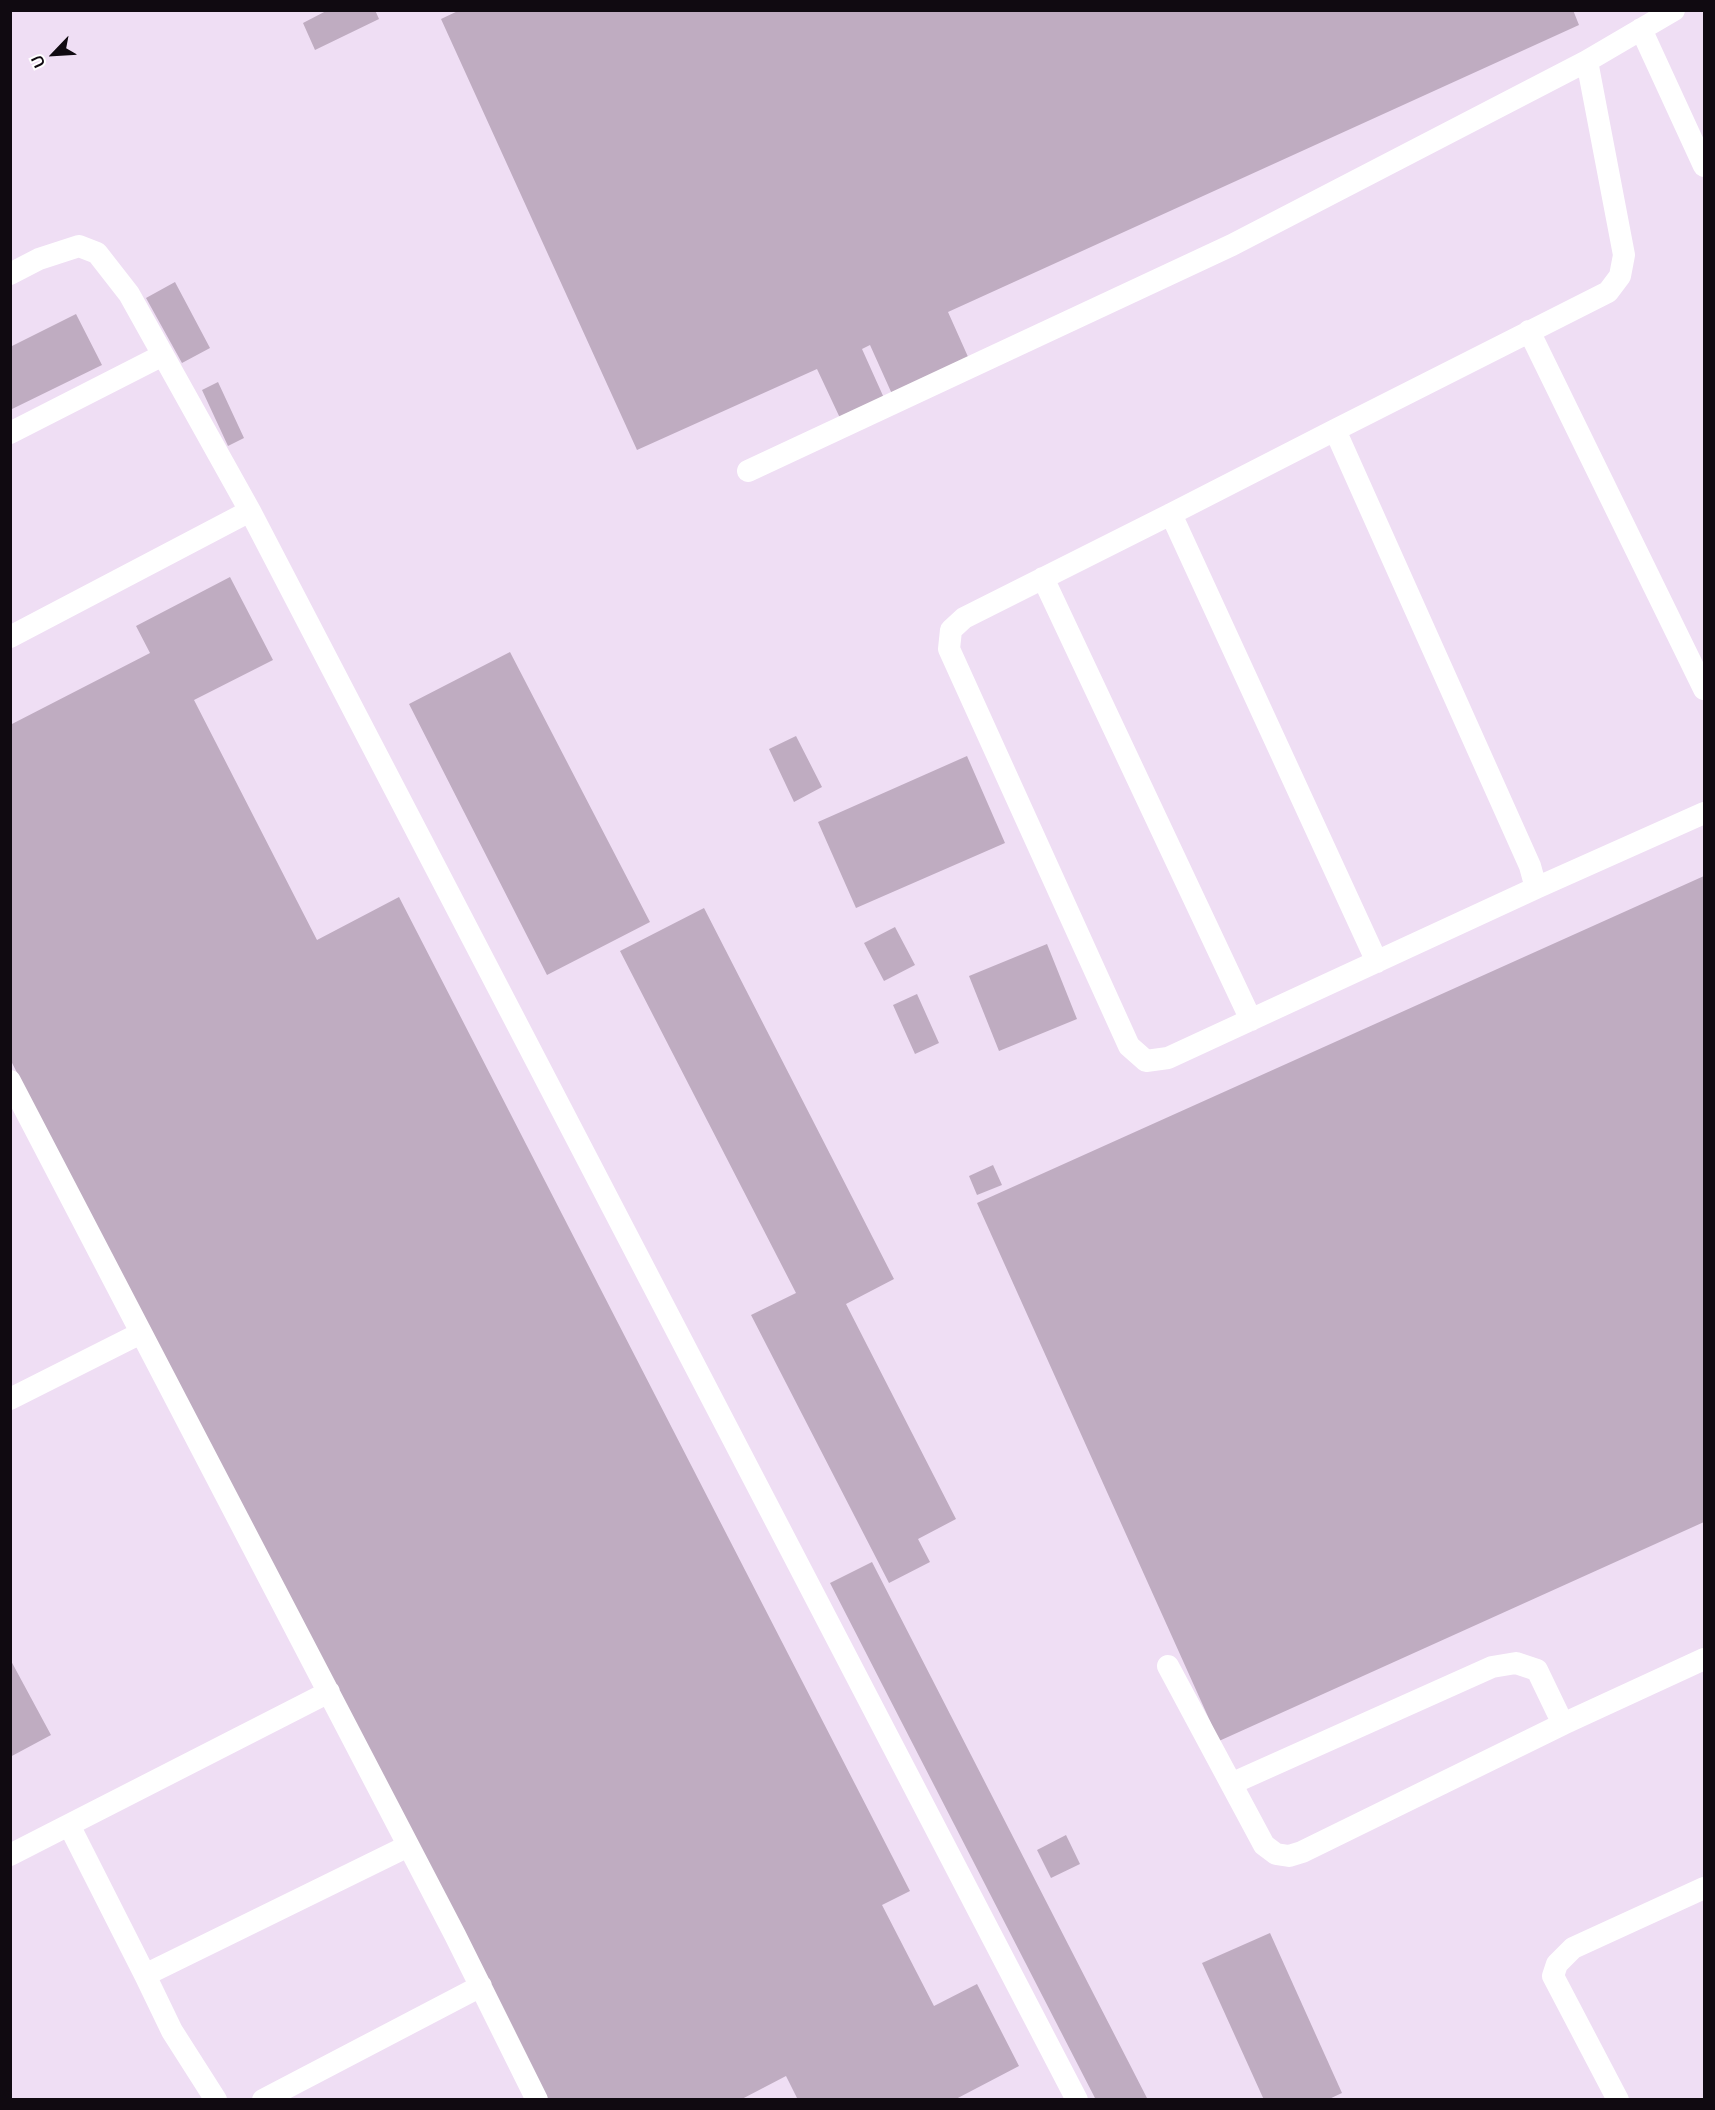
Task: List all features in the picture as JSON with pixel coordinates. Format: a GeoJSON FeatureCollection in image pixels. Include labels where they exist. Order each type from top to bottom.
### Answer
{"type":"FeatureCollection","features":[{"type":"Feature","properties":{"kind":"lane"},"geometry":{"type":"LineString","coordinates":[[748,471],[1232,245],[1587,61],[1674,10]]}},
{"type":"Feature","properties":{"kind":"lane"},"geometry":{"type":"LineString","coordinates":[[1641,29],[1704,165]]}},
{"type":"Feature","properties":{"kind":"lane"},"geometry":{"type":"LineString","coordinates":[[1587,61],[1624,255],[1620,276],[1608,292],[964,618],[951,630],[948,649],[1129,1046],[1146,1061],[1168,1058],[1704,813]]}},
{"type":"Feature","properties":{"kind":"lane"},"geometry":{"type":"LineString","coordinates":[[10,274],[39,259],[79,246],[97,253],[129,294],[250,511],[1077,2100]]}},
{"type":"Feature","properties":{"kind":"lane"},"geometry":{"type":"LineString","coordinates":[[1529,331],[1704,689]]}},
{"type":"Feature","properties":{"kind":"lane"},"geometry":{"type":"LineString","coordinates":[[10,433],[164,355]]}},
{"type":"Feature","properties":{"kind":"lane"},"geometry":{"type":"LineString","coordinates":[[1335,430],[1525,855],[1536,888]]}},
{"type":"Feature","properties":{"kind":"lane"},"geometry":{"type":"LineString","coordinates":[[10,637],[250,511]]}},
{"type":"Feature","properties":{"kind":"lane"},"geometry":{"type":"LineString","coordinates":[[1171,514],[1377,962]]}},
{"type":"Feature","properties":{"kind":"lane"},"geometry":{"type":"LineString","coordinates":[[1043,578],[1251,1020]]}},
{"type":"Feature","properties":{"kind":"lane"},"geometry":{"type":"LineString","coordinates":[[10,1081],[329,1692],[537,2100]]}},
{"type":"Feature","properties":{"kind":"lane"},"geometry":{"type":"LineString","coordinates":[[10,1398],[141,1333]]}},
{"type":"Feature","properties":{"kind":"lane"},"geometry":{"type":"LineString","coordinates":[[1168,1666],[1264,1845],[1276,1854],[1288,1856],[1302,1852],[1704,1659]]}},
{"type":"Feature","properties":{"kind":"lane"},"geometry":{"type":"LineString","coordinates":[[1233,1784],[1492,1667],[1516,1663],[1537,1670],[1563,1725]]}},
{"type":"Feature","properties":{"kind":"lane"},"geometry":{"type":"LineString","coordinates":[[10,1854],[329,1692]]}},
{"type":"Feature","properties":{"kind":"lane"},"geometry":{"type":"LineString","coordinates":[[69,1825],[172,2031],[216,2100]]}},
{"type":"Feature","properties":{"kind":"lane"},"geometry":{"type":"LineString","coordinates":[[145,1975],[408,1846]]}},
{"type":"Feature","properties":{"kind":"lane"},"geometry":{"type":"LineString","coordinates":[[1618,2100],[1553,1976],[1557,1964],[1573,1948],[1704,1888]]}},
{"type":"Feature","properties":{"kind":"lane"},"geometry":{"type":"LineString","coordinates":[[263,2100],[480,1986]]}},
{"type":"Feature","properties":{"kind":"building"},"geometry":{"type":"Polygon","coordinates":[[[328,10],[375,10],[379,19],[315,50],[303,23],[328,10]]]}},
{"type":"Feature","properties":{"kind":"building"},"geometry":{"type":"Polygon","coordinates":[[[460,10],[1573,10],[1579,25],[948,312],[969,359],[892,394],[870,345],[862,349],[884,398],[840,418],[817,369],[637,450],[441,19],[460,10]]]}},
{"type":"Feature","properties":{"kind":"building"},"geometry":{"type":"Polygon","coordinates":[[[175,282],[210,348],[182,363],[146,298],[175,282]]]}},
{"type":"Feature","properties":{"kind":"building"},"geometry":{"type":"Polygon","coordinates":[[[76,314],[102,365],[10,410],[10,347],[76,314]]]}},
{"type":"Feature","properties":{"kind":"building"},"geometry":{"type":"Polygon","coordinates":[[[218,382],[244,438],[228,446],[202,390],[218,382]]]}},
{"type":"Feature","properties":{"kind":"building"},"geometry":{"type":"Polygon","coordinates":[[[230,577],[273,660],[194,700],[317,940],[399,897],[910,1891],[882,1905],[934,2006],[977,1984],[1019,2066],[954,2100],[798,2100],[786,2076],[740,2100],[545,2100],[10,1059],[10,725],[150,653],[136,626],[230,577]]]}},
{"type":"Feature","properties":{"kind":"building"},"geometry":{"type":"Polygon","coordinates":[[[510,652],[650,922],[547,975],[409,704],[510,652]]]}},
{"type":"Feature","properties":{"kind":"building"},"geometry":{"type":"Polygon","coordinates":[[[796,736],[822,787],[794,802],[769,749],[796,736]]]}},
{"type":"Feature","properties":{"kind":"building"},"geometry":{"type":"Polygon","coordinates":[[[967,756],[1005,843],[856,908],[818,822],[967,756]]]}},
{"type":"Feature","properties":{"kind":"building"},"geometry":{"type":"Polygon","coordinates":[[[1704,876],[1704,1522],[1219,1741],[977,1203],[1704,876]]]}},
{"type":"Feature","properties":{"kind":"building"},"geometry":{"type":"Polygon","coordinates":[[[704,908],[894,1279],[846,1304],[956,1519],[918,1539],[930,1562],[889,1583],[751,1315],[796,1293],[620,951],[704,908]]]}},
{"type":"Feature","properties":{"kind":"building"},"geometry":{"type":"Polygon","coordinates":[[[895,927],[915,965],[884,981],[864,943],[895,927]]]}},
{"type":"Feature","properties":{"kind":"building"},"geometry":{"type":"Polygon","coordinates":[[[1047,944],[1077,1019],[999,1051],[969,976],[1047,944]]]}},
{"type":"Feature","properties":{"kind":"building"},"geometry":{"type":"Polygon","coordinates":[[[917,994],[939,1043],[915,1054],[893,1005],[917,994]]]}},
{"type":"Feature","properties":{"kind":"building"},"geometry":{"type":"Polygon","coordinates":[[[993,1165],[1002,1185],[977,1195],[969,1176],[993,1165]]]}},
{"type":"Feature","properties":{"kind":"building"},"geometry":{"type":"Polygon","coordinates":[[[872,1562],[1148,2100],[1096,2100],[830,1583],[872,1562]]]}},
{"type":"Feature","properties":{"kind":"building"},"geometry":{"type":"Polygon","coordinates":[[[10,1659],[51,1735],[10,1757],[10,1659]]]}},
{"type":"Feature","properties":{"kind":"building"},"geometry":{"type":"Polygon","coordinates":[[[1066,1835],[1080,1864],[1051,1878],[1037,1850],[1066,1835]]]}},
{"type":"Feature","properties":{"kind":"building"},"geometry":{"type":"Polygon","coordinates":[[[1270,1933],[1342,2093],[1327,2100],[1264,2100],[1202,1963],[1270,1933]]]}}]}
